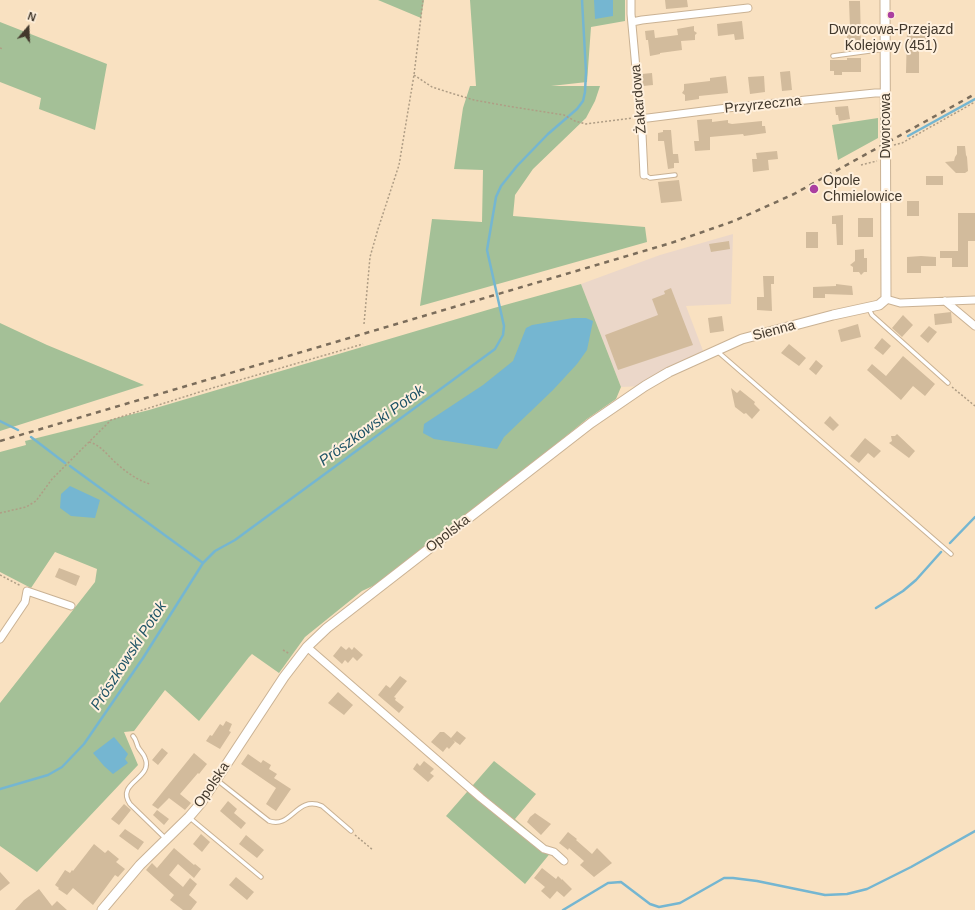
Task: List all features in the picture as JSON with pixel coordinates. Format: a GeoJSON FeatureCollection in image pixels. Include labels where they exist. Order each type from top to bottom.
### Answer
{"type":"FeatureCollection","features":[{"type":"Feature","properties":{"kind":"street","name":"Żakardowa"},"geometry":{"type":"LineString","coordinates":[[631,0],[644,175]]}},
{"type":"Feature","properties":{"kind":"street","name":"Dworcowa"},"geometry":{"type":"LineString","coordinates":[[885,0],[886,300]]}},
{"type":"Feature","properties":{"kind":"street"},"geometry":{"type":"LineString","coordinates":[[632,22],[748,8]]}},
{"type":"Feature","properties":{"kind":"street","name":"Przyrzeczna"},"geometry":{"type":"LineString","coordinates":[[640,119],[727,108],[886,93]]}},
{"type":"Feature","properties":{"kind":"street"},"geometry":{"type":"LineString","coordinates":[[886,300],[900,304],[975,300]]}},
{"type":"Feature","properties":{"kind":"street","name":"Sienna"},"geometry":{"type":"LineString","coordinates":[[591,423],[645,386],[669,372],[742,339],[879,305],[886,300]]}},
{"type":"Feature","properties":{"kind":"street"},"geometry":{"type":"LineString","coordinates":[[945,301],[975,326]]}},
{"type":"Feature","properties":{"kind":"street","name":"Opolska"},"geometry":{"type":"LineString","coordinates":[[102,910],[140,865],[189,817],[201,803],[284,677],[307,648],[327,628],[591,423]]}},
{"type":"Feature","properties":{"kind":"street"},"geometry":{"type":"LineString","coordinates":[[0,639],[25,602],[27,591],[71,606]]}},
{"type":"Feature","properties":{"kind":"street"},"geometry":{"type":"LineString","coordinates":[[307,648],[482,798],[544,849],[554,852],[564,862]]}},
{"type":"Feature","properties":{"kind":"lane"},"geometry":{"type":"LineString","coordinates":[[833,56],[886,48]]}},
{"type":"Feature","properties":{"kind":"lane"},"geometry":{"type":"LineString","coordinates":[[644,175],[650,178],[675,175]]}},
{"type":"Feature","properties":{"kind":"lane"},"geometry":{"type":"LineString","coordinates":[[868,307],[872,315],[948,383]]}},
{"type":"Feature","properties":{"kind":"lane"},"geometry":{"type":"LineString","coordinates":[[716,351],[951,554]]}},
{"type":"Feature","properties":{"kind":"lane"},"geometry":{"type":"LineString","coordinates":[[133,736],[136,739],[138,747],[146,758],[146,764],[145,771],[128,788],[126,798],[130,804],[166,840]]}},
{"type":"Feature","properties":{"kind":"lane"},"geometry":{"type":"LineString","coordinates":[[217,780],[269,821],[279,823],[305,805],[311,803],[322,806],[351,831]]}},
{"type":"Feature","properties":{"kind":"lane"},"geometry":{"type":"LineString","coordinates":[[189,817],[261,877]]}},
{"type":"Feature","properties":{"kind":"path"},"geometry":{"type":"LineString","coordinates":[[364,324],[370,258],[399,166],[414,75],[423,0]]}},
{"type":"Feature","properties":{"kind":"path"},"geometry":{"type":"LineString","coordinates":[[414,75],[432,87],[474,100],[566,115],[575,121],[586,124],[632,118],[640,119]]}},
{"type":"Feature","properties":{"kind":"path"},"geometry":{"type":"LineString","coordinates":[[886,147],[902,143],[975,102]]}},
{"type":"Feature","properties":{"kind":"path"},"geometry":{"type":"LineString","coordinates":[[861,165],[882,160]]}},
{"type":"Feature","properties":{"kind":"path"},"geometry":{"type":"LineString","coordinates":[[0,513],[26,507],[36,501],[52,479],[111,420],[209,389],[363,344]]}},
{"type":"Feature","properties":{"kind":"path"},"geometry":{"type":"LineString","coordinates":[[948,383],[975,406]]}},
{"type":"Feature","properties":{"kind":"path"},"geometry":{"type":"LineString","coordinates":[[89,442],[97,444],[117,464],[132,476],[140,481],[150,484]]}},
{"type":"Feature","properties":{"kind":"path"},"geometry":{"type":"LineString","coordinates":[[0,575],[15,582],[27,591]]}},
{"type":"Feature","properties":{"kind":"path"},"geometry":{"type":"LineString","coordinates":[[283,650],[293,656]]}},
{"type":"Feature","properties":{"kind":"path"},"geometry":{"type":"LineString","coordinates":[[351,831],[373,850]]}},
{"type":"Feature","properties":{"kind":"shaded area"},"geometry":{"type":"Polygon","coordinates":[[[733,234],[731,304],[686,306],[705,356],[645,386],[621,387],[581,284],[660,255],[733,234]]]}},
{"type":"Feature","properties":{"kind":"green space"},"geometry":{"type":"Polygon","coordinates":[[[378,0],[424,0],[421,18],[378,0]]]}},
{"type":"Feature","properties":{"kind":"green space"},"geometry":{"type":"Polygon","coordinates":[[[470,0],[625,0],[625,21],[591,27],[587,82],[551,86],[600,86],[595,101],[586,118],[533,169],[515,195],[513,216],[645,227],[647,242],[420,306],[432,219],[482,222],[483,170],[454,169],[463,108],[470,86],[476,86],[470,0]]]}},
{"type":"Feature","properties":{"kind":"green space"},"geometry":{"type":"Polygon","coordinates":[[[0,22],[107,64],[95,130],[39,109],[41,98],[0,82],[0,22]]]}},
{"type":"Feature","properties":{"kind":"green space"},"geometry":{"type":"Polygon","coordinates":[[[878,118],[878,138],[838,160],[832,125],[878,118]]]}},
{"type":"Feature","properties":{"kind":"green space"},"geometry":{"type":"Polygon","coordinates":[[[581,284],[621,387],[616,399],[587,419],[396,575],[362,591],[305,637],[279,673],[252,654],[199,721],[165,690],[134,731],[124,732],[138,765],[37,872],[0,846],[0,703],[95,582],[97,569],[55,552],[31,588],[0,572],[0,452],[26,445],[25,441],[149,410],[494,308],[581,284]]]}},
{"type":"Feature","properties":{"kind":"green space"},"geometry":{"type":"Polygon","coordinates":[[[0,323],[47,345],[144,385],[0,431],[0,323]]]}},
{"type":"Feature","properties":{"kind":"green space"},"geometry":{"type":"Polygon","coordinates":[[[494,761],[536,794],[515,819],[552,851],[525,884],[446,816],[494,761]]]}},
{"type":"Feature","properties":{"kind":"water"},"geometry":{"type":"Polygon","coordinates":[[[594,0],[613,0],[613,16],[595,19],[594,0]]]}},
{"type":"Feature","properties":{"kind":"water"},"geometry":{"type":"Polygon","coordinates":[[[573,318],[586,318],[593,321],[587,350],[577,364],[553,390],[504,437],[497,449],[434,439],[423,433],[424,424],[483,385],[513,361],[526,328],[532,325],[573,318]]]}},
{"type":"Feature","properties":{"kind":"water"},"geometry":{"type":"Polygon","coordinates":[[[70,486],[100,500],[95,518],[71,516],[60,508],[61,494],[70,486]]]}},
{"type":"Feature","properties":{"kind":"water"},"geometry":{"type":"Polygon","coordinates":[[[114,737],[128,754],[125,759],[128,763],[113,774],[93,753],[114,737]]]}},
{"type":"Feature","properties":{"kind":"building"},"geometry":{"type":"Polygon","coordinates":[[[665,0],[687,0],[688,7],[666,9],[665,0]]]}},
{"type":"Feature","properties":{"kind":"building"},"geometry":{"type":"Polygon","coordinates":[[[849,1],[860,1],[861,42],[847,42],[847,35],[841,36],[841,28],[850,28],[849,1]]]}},
{"type":"Feature","properties":{"kind":"building"},"geometry":{"type":"Polygon","coordinates":[[[742,21],[744,39],[735,40],[734,34],[718,36],[717,24],[742,21]]]}},
{"type":"Feature","properties":{"kind":"building"},"geometry":{"type":"Polygon","coordinates":[[[694,26],[694,31],[697,33],[695,35],[695,40],[681,41],[682,50],[650,56],[645,31],[654,30],[655,38],[678,35],[677,29],[694,26]]]}},
{"type":"Feature","properties":{"kind":"building"},"geometry":{"type":"Polygon","coordinates":[[[926,30],[926,35],[930,35],[930,45],[919,46],[919,73],[906,73],[907,31],[926,30]]]}},
{"type":"Feature","properties":{"kind":"building"},"geometry":{"type":"Polygon","coordinates":[[[847,58],[861,58],[861,72],[842,72],[842,75],[834,75],[834,71],[830,71],[830,60],[847,60],[847,58]]]}},
{"type":"Feature","properties":{"kind":"building"},"geometry":{"type":"Polygon","coordinates":[[[790,71],[792,90],[782,91],[780,72],[790,71]]]}},
{"type":"Feature","properties":{"kind":"building"},"geometry":{"type":"Polygon","coordinates":[[[652,73],[653,85],[643,86],[642,74],[652,73]]]}},
{"type":"Feature","properties":{"kind":"building"},"geometry":{"type":"Polygon","coordinates":[[[726,76],[728,93],[699,96],[699,99],[685,101],[685,95],[682,93],[684,90],[684,84],[710,81],[710,78],[726,76]]]}},
{"type":"Feature","properties":{"kind":"building"},"geometry":{"type":"Polygon","coordinates":[[[764,76],[765,92],[750,94],[748,77],[764,76]]]}},
{"type":"Feature","properties":{"kind":"building"},"geometry":{"type":"Polygon","coordinates":[[[848,106],[850,119],[839,121],[838,115],[836,115],[835,107],[848,106]]]}},
{"type":"Feature","properties":{"kind":"building"},"geometry":{"type":"Polygon","coordinates":[[[712,119],[712,122],[728,120],[728,123],[732,124],[762,121],[762,126],[765,126],[766,133],[744,136],[743,134],[710,137],[710,150],[695,151],[694,141],[699,141],[697,120],[712,119]]]}},
{"type":"Feature","properties":{"kind":"building"},"geometry":{"type":"Polygon","coordinates":[[[663,130],[671,130],[673,154],[678,154],[679,163],[674,163],[674,168],[668,169],[664,141],[658,141],[658,133],[663,132],[663,130]]]}},
{"type":"Feature","properties":{"kind":"building"},"geometry":{"type":"Polygon","coordinates":[[[957,146],[965,146],[968,171],[965,173],[956,173],[945,162],[954,161],[957,154],[957,146]]]}},
{"type":"Feature","properties":{"kind":"building"},"geometry":{"type":"Polygon","coordinates":[[[777,151],[778,159],[768,160],[769,170],[753,172],[752,159],[757,159],[756,153],[777,151]]]}},
{"type":"Feature","properties":{"kind":"building"},"geometry":{"type":"Polygon","coordinates":[[[926,176],[943,176],[943,185],[926,185],[926,176]]]}},
{"type":"Feature","properties":{"kind":"building"},"geometry":{"type":"Polygon","coordinates":[[[679,180],[682,201],[661,203],[658,182],[679,180]]]}},
{"type":"Feature","properties":{"kind":"building"},"geometry":{"type":"Polygon","coordinates":[[[907,201],[919,201],[919,216],[907,216],[907,201]]]}},
{"type":"Feature","properties":{"kind":"building"},"geometry":{"type":"Polygon","coordinates":[[[958,213],[975,213],[975,241],[968,241],[968,267],[952,267],[952,258],[940,258],[940,251],[958,251],[958,213]]]}},
{"type":"Feature","properties":{"kind":"building"},"geometry":{"type":"Polygon","coordinates":[[[843,215],[843,245],[837,245],[836,224],[832,224],[832,216],[843,215]]]}},
{"type":"Feature","properties":{"kind":"building"},"geometry":{"type":"Polygon","coordinates":[[[858,218],[873,218],[873,237],[858,237],[858,218]]]}},
{"type":"Feature","properties":{"kind":"building"},"geometry":{"type":"Polygon","coordinates":[[[806,232],[818,232],[818,248],[806,248],[806,232]]]}},
{"type":"Feature","properties":{"kind":"building"},"geometry":{"type":"Polygon","coordinates":[[[729,241],[730,249],[711,252],[709,244],[729,241]]]}},
{"type":"Feature","properties":{"kind":"building"},"geometry":{"type":"Polygon","coordinates":[[[864,249],[864,258],[867,258],[867,272],[864,272],[861,275],[859,272],[853,272],[853,267],[850,265],[855,261],[855,250],[864,249]]]}},
{"type":"Feature","properties":{"kind":"building"},"geometry":{"type":"Polygon","coordinates":[[[907,257],[936,257],[936,266],[921,266],[921,273],[907,273],[907,257]]]}},
{"type":"Feature","properties":{"kind":"building"},"geometry":{"type":"Polygon","coordinates":[[[763,276],[774,276],[774,284],[771,284],[772,311],[757,310],[757,297],[764,297],[763,276]]]}},
{"type":"Feature","properties":{"kind":"building"},"geometry":{"type":"Polygon","coordinates":[[[836,284],[852,286],[853,295],[825,294],[825,298],[813,298],[813,287],[836,286],[836,284]]]}},
{"type":"Feature","properties":{"kind":"building"},"geometry":{"type":"Polygon","coordinates":[[[671,288],[693,345],[618,370],[605,335],[658,315],[652,299],[665,294],[664,291],[671,288]]]}},
{"type":"Feature","properties":{"kind":"building"},"geometry":{"type":"Polygon","coordinates":[[[951,312],[952,323],[935,325],[934,314],[951,312]]]}},
{"type":"Feature","properties":{"kind":"building"},"geometry":{"type":"Polygon","coordinates":[[[903,315],[913,325],[902,337],[892,328],[903,315]]]}},
{"type":"Feature","properties":{"kind":"building"},"geometry":{"type":"Polygon","coordinates":[[[722,316],[724,331],[710,333],[708,318],[722,316]]]}},
{"type":"Feature","properties":{"kind":"building"},"geometry":{"type":"Polygon","coordinates":[[[858,324],[861,337],[841,342],[838,330],[858,324]]]}},
{"type":"Feature","properties":{"kind":"building"},"geometry":{"type":"Polygon","coordinates":[[[929,326],[937,332],[928,343],[920,336],[929,326]]]}},
{"type":"Feature","properties":{"kind":"building"},"geometry":{"type":"Polygon","coordinates":[[[882,338],[891,346],[883,355],[874,348],[882,338]]]}},
{"type":"Feature","properties":{"kind":"building"},"geometry":{"type":"Polygon","coordinates":[[[789,344],[806,358],[799,366],[781,353],[789,344]]]}},
{"type":"Feature","properties":{"kind":"building"},"geometry":{"type":"Polygon","coordinates":[[[903,356],[935,384],[925,396],[913,386],[901,400],[867,370],[872,364],[886,376],[903,356]]]}},
{"type":"Feature","properties":{"kind":"building"},"geometry":{"type":"Polygon","coordinates":[[[816,360],[823,366],[816,375],[809,369],[816,360]]]}},
{"type":"Feature","properties":{"kind":"building"},"geometry":{"type":"Polygon","coordinates":[[[731,388],[737,393],[740,390],[755,402],[754,404],[760,410],[752,419],[746,413],[744,414],[735,407],[731,388]]]}},
{"type":"Feature","properties":{"kind":"building"},"geometry":{"type":"Polygon","coordinates":[[[830,416],[839,425],[833,431],[824,423],[830,416]]]}},
{"type":"Feature","properties":{"kind":"building"},"geometry":{"type":"Polygon","coordinates":[[[897,434],[915,451],[909,458],[889,443],[892,441],[891,436],[895,436],[897,434]]]}},
{"type":"Feature","properties":{"kind":"building"},"geometry":{"type":"Polygon","coordinates":[[[865,438],[881,451],[874,458],[868,453],[859,463],[850,456],[865,438]]]}},
{"type":"Feature","properties":{"kind":"building"},"geometry":{"type":"Polygon","coordinates":[[[59,568],[80,576],[76,586],[55,577],[59,568]]]}},
{"type":"Feature","properties":{"kind":"building"},"geometry":{"type":"Polygon","coordinates":[[[341,646],[346,650],[349,647],[352,650],[354,647],[363,655],[357,661],[353,657],[348,663],[345,660],[342,664],[333,656],[341,646]]]}},
{"type":"Feature","properties":{"kind":"building"},"geometry":{"type":"Polygon","coordinates":[[[400,676],[407,681],[394,697],[396,698],[395,700],[404,707],[399,713],[378,695],[386,685],[390,688],[400,676]]]}},
{"type":"Feature","properties":{"kind":"building"},"geometry":{"type":"Polygon","coordinates":[[[338,692],[353,705],[344,715],[328,703],[338,692]]]}},
{"type":"Feature","properties":{"kind":"building"},"geometry":{"type":"Polygon","coordinates":[[[226,721],[232,724],[229,731],[231,732],[220,749],[206,741],[210,735],[212,736],[220,724],[223,726],[226,721]]]}},
{"type":"Feature","properties":{"kind":"building"},"geometry":{"type":"Polygon","coordinates":[[[457,731],[466,738],[460,745],[453,740],[455,742],[449,749],[447,747],[443,752],[431,742],[440,732],[444,732],[451,738],[457,731]]]}},
{"type":"Feature","properties":{"kind":"building"},"geometry":{"type":"Polygon","coordinates":[[[162,748],[168,753],[158,765],[152,760],[162,748]]]}},
{"type":"Feature","properties":{"kind":"building"},"geometry":{"type":"Polygon","coordinates":[[[194,753],[207,764],[180,794],[191,803],[185,810],[169,798],[158,809],[152,805],[194,753]]]}},
{"type":"Feature","properties":{"kind":"building"},"geometry":{"type":"Polygon","coordinates":[[[248,754],[261,763],[263,760],[271,765],[269,769],[277,774],[274,778],[291,789],[276,811],[266,804],[276,788],[241,764],[248,754]]]}},
{"type":"Feature","properties":{"kind":"building"},"geometry":{"type":"Polygon","coordinates":[[[424,761],[434,769],[430,773],[434,776],[428,782],[413,769],[417,763],[420,766],[424,761]]]}},
{"type":"Feature","properties":{"kind":"building"},"geometry":{"type":"Polygon","coordinates":[[[228,801],[237,809],[234,813],[246,823],[241,829],[220,811],[228,801]]]}},
{"type":"Feature","properties":{"kind":"building"},"geometry":{"type":"Polygon","coordinates":[[[124,804],[131,810],[119,825],[111,819],[124,804]]]}},
{"type":"Feature","properties":{"kind":"building"},"geometry":{"type":"Polygon","coordinates":[[[157,810],[169,819],[164,825],[153,815],[157,810]]]}},
{"type":"Feature","properties":{"kind":"building"},"geometry":{"type":"Polygon","coordinates":[[[535,813],[551,824],[541,835],[527,822],[535,813]]]}},
{"type":"Feature","properties":{"kind":"building"},"geometry":{"type":"Polygon","coordinates":[[[125,829],[144,842],[138,850],[119,836],[125,829]]]}},
{"type":"Feature","properties":{"kind":"building"},"geometry":{"type":"Polygon","coordinates":[[[568,832],[592,854],[597,848],[612,863],[594,877],[580,865],[584,861],[569,848],[568,850],[559,843],[568,832]]]}},
{"type":"Feature","properties":{"kind":"building"},"geometry":{"type":"Polygon","coordinates":[[[201,834],[210,842],[202,852],[193,844],[201,834]]]}},
{"type":"Feature","properties":{"kind":"building"},"geometry":{"type":"Polygon","coordinates":[[[246,835],[264,850],[257,858],[239,844],[246,835]]]}},
{"type":"Feature","properties":{"kind":"building"},"geometry":{"type":"Polygon","coordinates":[[[94,844],[105,853],[108,850],[119,859],[116,862],[125,869],[118,877],[115,875],[93,905],[73,888],[67,895],[55,885],[65,870],[70,873],[72,870],[73,871],[94,844]]]}},
{"type":"Feature","properties":{"kind":"building"},"geometry":{"type":"Polygon","coordinates":[[[174,848],[201,869],[194,878],[178,864],[169,875],[183,887],[190,878],[197,884],[189,895],[197,902],[191,910],[183,910],[170,900],[174,895],[146,870],[152,863],[157,868],[174,848]]]}},
{"type":"Feature","properties":{"kind":"building"},"geometry":{"type":"Polygon","coordinates":[[[542,868],[556,879],[558,876],[572,889],[564,897],[557,891],[550,899],[541,891],[545,887],[534,878],[542,868]]]}},
{"type":"Feature","properties":{"kind":"building"},"geometry":{"type":"Polygon","coordinates":[[[0,872],[10,883],[0,891],[0,872]]]}},
{"type":"Feature","properties":{"kind":"building"},"geometry":{"type":"Polygon","coordinates":[[[236,877],[254,892],[247,900],[229,885],[236,877]]]}},
{"type":"Feature","properties":{"kind":"building"},"geometry":{"type":"Polygon","coordinates":[[[39,889],[52,906],[57,901],[67,910],[15,910],[24,900],[39,889]]]}},
{"type":"Feature","properties":{"kind":"waterway","name":"Prószkowski Potok"},"geometry":{"type":"LineString","coordinates":[[0,789],[48,775],[62,767],[84,744],[143,658],[203,563],[215,551],[235,540],[495,349],[503,335],[504,326],[487,250],[496,197],[501,186],[517,166],[548,134],[577,109],[583,101],[586,72],[582,0]]}},
{"type":"Feature","properties":{"kind":"waterway"},"geometry":{"type":"LineString","coordinates":[[908,136],[975,99]]}},
{"type":"Feature","properties":{"kind":"waterway"},"geometry":{"type":"LineString","coordinates":[[0,421],[18,430]]}},
{"type":"Feature","properties":{"kind":"waterway"},"geometry":{"type":"LineString","coordinates":[[31,437],[65,463]]}},
{"type":"Feature","properties":{"kind":"waterway"},"geometry":{"type":"LineString","coordinates":[[70,466],[203,563]]}},
{"type":"Feature","properties":{"kind":"waterway"},"geometry":{"type":"LineString","coordinates":[[950,543],[975,517]]}},
{"type":"Feature","properties":{"kind":"waterway"},"geometry":{"type":"LineString","coordinates":[[876,608],[903,591],[916,580],[941,552]]}},
{"type":"Feature","properties":{"kind":"waterway"},"geometry":{"type":"LineString","coordinates":[[563,910],[608,883],[621,882],[650,904],[659,907],[680,903],[724,878],[757,881],[825,895],[847,894],[867,889],[911,867],[975,831]]}},
{"type":"Feature","properties":{"kind":"railway"},"geometry":{"type":"LineString","coordinates":[[0,441],[671,243],[734,221],[794,194],[975,94]]}},
{"type":"Feature","properties":{"kind":"place","name":"Dworcowa-Przejazd Kolejowy (451)"},"geometry":{"type":"Point","coordinates":[891,15]}},
{"type":"Feature","properties":{"kind":"place","name":"Opole Chmielowice"},"geometry":{"type":"Point","coordinates":[814,189]}}]}
